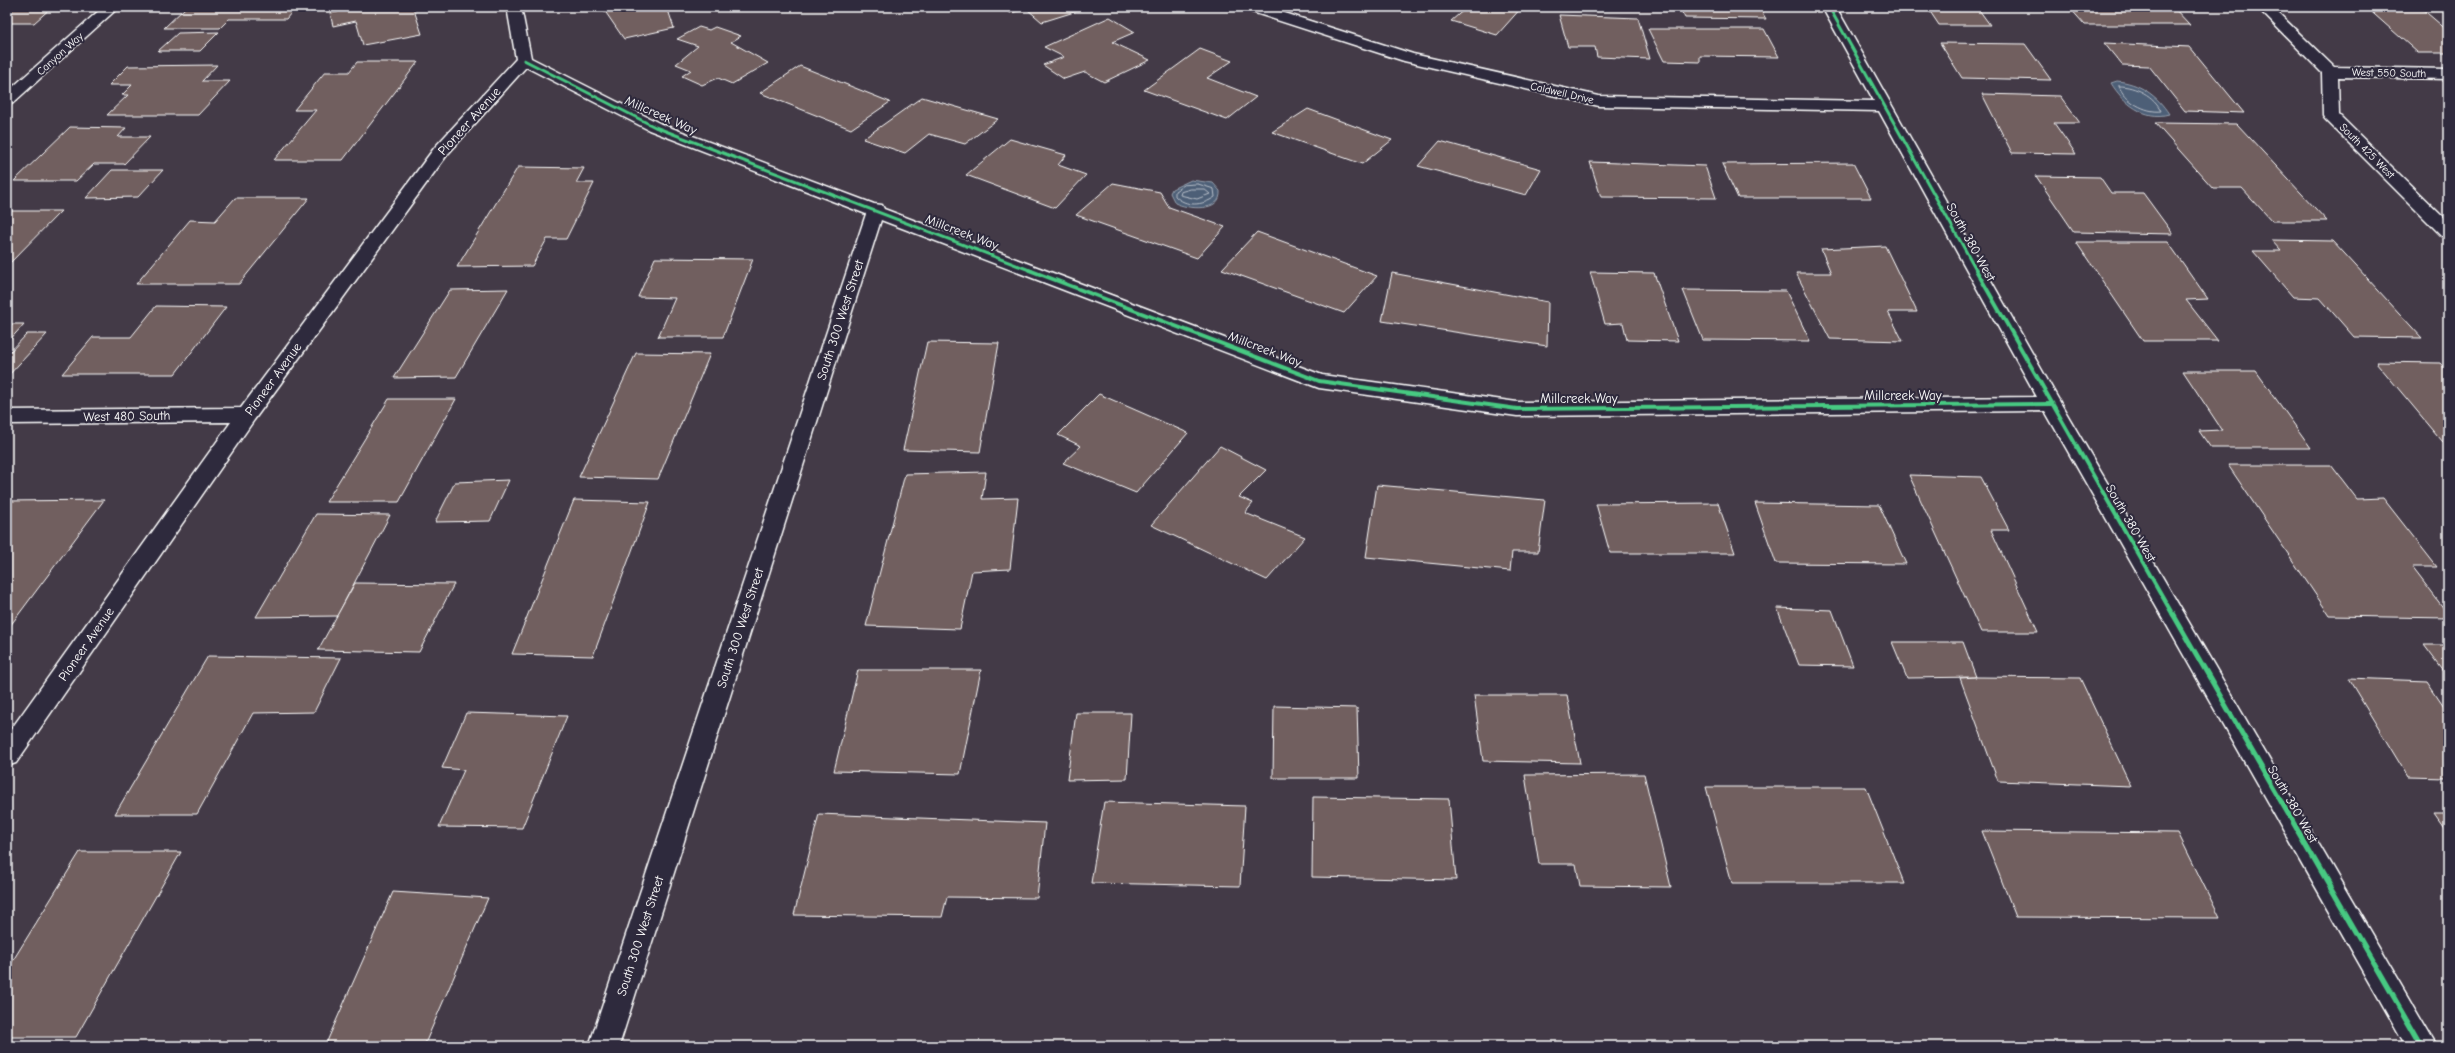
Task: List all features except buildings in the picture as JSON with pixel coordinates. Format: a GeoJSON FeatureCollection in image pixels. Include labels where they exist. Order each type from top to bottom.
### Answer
{"type":"FeatureCollection","features":[{"type":"Feature","properties":{"kind":"street","name":"Canyon Way"},"geometry":{"type":"LineString","coordinates":[[7,100],[112,7]]}},
{"type":"Feature","properties":{"kind":"street"},"geometry":{"type":"LineString","coordinates":[[514,7],[524,60]]}},
{"type":"Feature","properties":{"kind":"street","name":"Caldwell Drive"},"geometry":{"type":"LineString","coordinates":[[1251,7],[1409,58],[1599,101],[1884,106]]}},
{"type":"Feature","properties":{"kind":"street","name":"South 380 West"},"geometry":{"type":"LineString","coordinates":[[1829,7],[2051,404],[2422,1046]]}},
{"type":"Feature","properties":{"kind":"street"},"geometry":{"type":"LineString","coordinates":[[2264,7],[2330,72]]}},
{"type":"Feature","properties":{"kind":"street","name":"Millcreek Way"},"geometry":{"type":"LineString","coordinates":[[524,60],[655,126],[876,209],[1319,381],[1517,409],[2051,404]]}},
{"type":"Feature","properties":{"kind":"street","name":"Pioneer Avenue"},"geometry":{"type":"LineString","coordinates":[[7,755],[247,415],[441,152],[524,60]]}},
{"type":"Feature","properties":{"kind":"street","name":"West 550 South"},"geometry":{"type":"LineString","coordinates":[[2330,72],[2448,74]]}},
{"type":"Feature","properties":{"kind":"street","name":"South 425 West"},"geometry":{"type":"LineString","coordinates":[[2330,72],[2331,116],[2448,232]]}},
{"type":"Feature","properties":{"kind":"street","name":"South 300 West Street"},"geometry":{"type":"LineString","coordinates":[[604,1046],[876,209]]}},
{"type":"Feature","properties":{"kind":"street","name":"West 480 South"},"geometry":{"type":"LineString","coordinates":[[7,417],[247,415]]}},
{"type":"Feature","properties":{"kind":"water"},"geometry":{"type":"Polygon","coordinates":[[[2117,81],[2133,84],[2147,91],[2159,101],[2169,114],[2152,115],[2143,113],[2136,109],[2122,97],[2111,83],[2117,81]]]}},
{"type":"Feature","properties":{"kind":"water"},"geometry":{"type":"Polygon","coordinates":[[[1191,180],[1213,183],[1220,191],[1219,198],[1216,203],[1203,208],[1195,208],[1175,203],[1170,193],[1172,189],[1191,180]]]}},
{"type":"Feature","properties":{"kind":"cycle path"},"geometry":{"type":"LineString","coordinates":[[1829,7],[2051,404],[2422,1046]]}},
{"type":"Feature","properties":{"kind":"cycle path"},"geometry":{"type":"LineString","coordinates":[[524,60],[655,127],[1319,381],[1517,409],[2051,404]]}}]}
